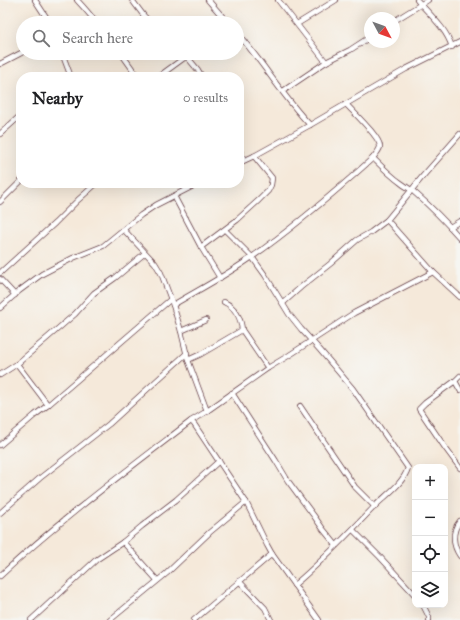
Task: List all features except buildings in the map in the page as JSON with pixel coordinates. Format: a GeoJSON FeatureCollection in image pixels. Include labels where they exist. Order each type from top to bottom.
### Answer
{"type":"FeatureCollection","features":[{"type":"Feature","properties":{"kind":"street"},"geometry":{"type":"LineString","coordinates":[[35,0],[45,16]]}},
{"type":"Feature","properties":{"kind":"street"},"geometry":{"type":"LineString","coordinates":[[77,0],[92,16]]}},
{"type":"Feature","properties":{"kind":"street"},"geometry":{"type":"LineString","coordinates":[[132,0],[144,16]]}},
{"type":"Feature","properties":{"kind":"street"},"geometry":{"type":"LineString","coordinates":[[208,0],[222,16]]}},
{"type":"Feature","properties":{"kind":"street"},"geometry":{"type":"LineString","coordinates":[[278,0],[326,62]]}},
{"type":"Feature","properties":{"kind":"street"},"geometry":{"type":"LineString","coordinates":[[297,24],[336,0]]}},
{"type":"Feature","properties":{"kind":"street"},"geometry":{"type":"LineString","coordinates":[[417,0],[435,18],[450,39],[452,47]]}},
{"type":"Feature","properties":{"kind":"street"},"geometry":{"type":"LineString","coordinates":[[400,17],[428,0]]}},
{"type":"Feature","properties":{"kind":"street"},"geometry":{"type":"LineString","coordinates":[[282,91],[326,62],[364,41]]}},
{"type":"Feature","properties":{"kind":"street"},"geometry":{"type":"LineString","coordinates":[[244,42],[310,125]]}},
{"type":"Feature","properties":{"kind":"street"},"geometry":{"type":"LineString","coordinates":[[244,160],[254,156],[310,125],[406,69],[460,42]]}},
{"type":"Feature","properties":{"kind":"street"},"geometry":{"type":"LineString","coordinates":[[0,64],[16,56]]}},
{"type":"Feature","properties":{"kind":"street"},"geometry":{"type":"LineString","coordinates":[[65,60],[69,72]]}},
{"type":"Feature","properties":{"kind":"street"},"geometry":{"type":"LineString","coordinates":[[126,60],[134,72]]}},
{"type":"Feature","properties":{"kind":"street"},"geometry":{"type":"LineString","coordinates":[[169,72],[182,60]]}},
{"type":"Feature","properties":{"kind":"street"},"geometry":{"type":"LineString","coordinates":[[190,60],[199,72]]}},
{"type":"Feature","properties":{"kind":"street"},"geometry":{"type":"LineString","coordinates":[[173,305],[220,278],[252,257],[304,218],[373,158],[380,147],[379,142],[373,133],[346,104]]}},
{"type":"Feature","properties":{"kind":"street"},"geometry":{"type":"LineString","coordinates":[[0,134],[16,119]]}},
{"type":"Feature","properties":{"kind":"street"},"geometry":{"type":"LineString","coordinates":[[283,303],[357,240],[387,220],[460,134]]}},
{"type":"Feature","properties":{"kind":"street"},"geometry":{"type":"LineString","coordinates":[[201,247],[242,216],[268,191],[272,178],[254,156]]}},
{"type":"Feature","properties":{"kind":"street"},"geometry":{"type":"LineString","coordinates":[[373,158],[402,184],[412,190],[450,226],[460,238]]}},
{"type":"Feature","properties":{"kind":"street"},"geometry":{"type":"LineString","coordinates":[[0,202],[16,186]]}},
{"type":"Feature","properties":{"kind":"street"},"geometry":{"type":"LineString","coordinates":[[0,273],[91,188]]}},
{"type":"Feature","properties":{"kind":"street"},"geometry":{"type":"LineString","coordinates":[[0,308],[42,274],[73,258],[98,249],[124,230],[140,215],[189,188]]}},
{"type":"Feature","properties":{"kind":"street"},"geometry":{"type":"LineString","coordinates":[[174,196],[201,247],[220,278]]}},
{"type":"Feature","properties":{"kind":"street"},"geometry":{"type":"LineString","coordinates":[[387,220],[433,272],[460,297]]}},
{"type":"Feature","properties":{"kind":"street"},"geometry":{"type":"LineString","coordinates":[[450,226],[460,221]]}},
{"type":"Feature","properties":{"kind":"street"},"geometry":{"type":"LineString","coordinates":[[124,230],[155,263],[161,273],[173,305],[188,360],[207,411]]}},
{"type":"Feature","properties":{"kind":"street"},"geometry":{"type":"LineString","coordinates":[[225,230],[252,257],[289,314],[353,389],[408,468],[403,478],[353,530],[294,585]]}},
{"type":"Feature","properties":{"kind":"street"},"geometry":{"type":"LineString","coordinates":[[0,375],[17,364],[75,314],[94,293],[145,253]]}},
{"type":"Feature","properties":{"kind":"street"},"geometry":{"type":"LineString","coordinates":[[0,576],[47,533],[86,501],[191,421],[268,368],[354,313],[433,272]]}},
{"type":"Feature","properties":{"kind":"street"},"geometry":{"type":"LineString","coordinates":[[0,279],[15,295]]}},
{"type":"Feature","properties":{"kind":"street"},"geometry":{"type":"LineString","coordinates":[[0,445],[171,299]]}},
{"type":"Feature","properties":{"kind":"street"},"geometry":{"type":"LineString","coordinates":[[224,302],[228,304],[237,314],[241,322],[242,330],[268,368]]}},
{"type":"Feature","properties":{"kind":"street"},"geometry":{"type":"LineString","coordinates":[[181,331],[206,320]]}},
{"type":"Feature","properties":{"kind":"street"},"geometry":{"type":"LineString","coordinates":[[188,360],[207,351],[242,330]]}},
{"type":"Feature","properties":{"kind":"street"},"geometry":{"type":"LineString","coordinates":[[0,512],[40,478],[109,424],[186,353]]}},
{"type":"Feature","properties":{"kind":"street"},"geometry":{"type":"LineString","coordinates":[[17,364],[48,405]]}},
{"type":"Feature","properties":{"kind":"street"},"geometry":{"type":"LineString","coordinates":[[460,376],[421,406],[420,409],[460,468]]}},
{"type":"Feature","properties":{"kind":"street"},"geometry":{"type":"LineString","coordinates":[[455,381],[460,390]]}},
{"type":"Feature","properties":{"kind":"street"},"geometry":{"type":"LineString","coordinates":[[232,393],[288,481],[336,546]]}},
{"type":"Feature","properties":{"kind":"street"},"geometry":{"type":"LineString","coordinates":[[300,406],[355,487],[375,507]]}},
{"type":"Feature","properties":{"kind":"street"},"geometry":{"type":"LineString","coordinates":[[191,421],[246,502],[266,545],[319,620]]}},
{"type":"Feature","properties":{"kind":"street"},"geometry":{"type":"LineString","coordinates":[[31,620],[96,560],[123,542],[176,500],[219,461]]}},
{"type":"Feature","properties":{"kind":"street"},"geometry":{"type":"LineString","coordinates":[[110,620],[167,573],[210,532],[246,502]]}},
{"type":"Feature","properties":{"kind":"street"},"geometry":{"type":"LineString","coordinates":[[460,521],[454,530],[454,541],[456,550],[460,556]]}},
{"type":"Feature","properties":{"kind":"street"},"geometry":{"type":"LineString","coordinates":[[353,530],[412,592]]}},
{"type":"Feature","properties":{"kind":"street"},"geometry":{"type":"LineString","coordinates":[[123,542],[157,580]]}},
{"type":"Feature","properties":{"kind":"street"},"geometry":{"type":"LineString","coordinates":[[194,620],[272,554]]}},
{"type":"Feature","properties":{"kind":"street"},"geometry":{"type":"LineString","coordinates":[[239,581],[265,608],[271,620]]}},
{"type":"Feature","properties":{"kind":"street"},"geometry":{"type":"LineString","coordinates":[[424,608],[429,620]]}}]}
